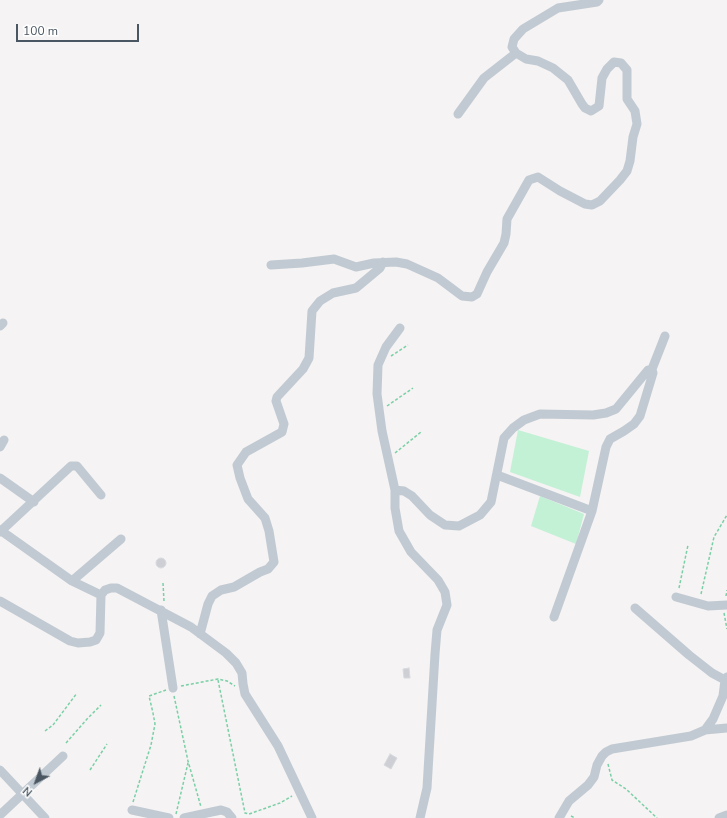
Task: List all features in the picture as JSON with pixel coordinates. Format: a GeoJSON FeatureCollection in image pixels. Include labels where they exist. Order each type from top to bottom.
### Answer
{"type":"FeatureCollection","features":[{"type":"Feature","properties":{"kind":"street"},"geometry":{"type":"LineString","coordinates":[[271,265],[334,259],[356,267],[374,262],[396,262],[417,268],[438,278],[462,296],[472,298],[477,294],[486,272],[504,242],[508,217],[529,180],[538,177],[585,204],[592,205],[600,201],[627,171],[632,150],[633,137],[637,124],[635,112],[628,99],[627,70],[621,63],[614,62],[607,69],[602,78],[599,106],[591,111],[585,108],[582,104],[568,80],[553,68],[538,61],[526,59],[516,53],[512,47],[514,39],[523,29],[558,8],[597,2],[599,0]]}},
{"type":"Feature","properties":{"kind":"street"},"geometry":{"type":"LineString","coordinates":[[458,114],[484,78],[516,53]]}},
{"type":"Feature","properties":{"kind":"street"},"geometry":{"type":"LineString","coordinates":[[200,634],[208,604],[212,596],[221,590],[234,587],[268,569],[274,562],[269,531],[265,518],[248,499],[237,465],[246,452],[282,432],[284,424],[276,401],[277,397],[307,364],[309,358],[312,311],[320,301],[334,293],[356,288],[380,268],[382,262]]}},
{"type":"Feature","properties":{"kind":"street"},"geometry":{"type":"LineString","coordinates":[[400,328],[386,347],[378,365],[377,394],[382,431],[389,457],[395,490],[394,508],[399,531],[411,552],[438,580],[445,592],[446,605],[437,630],[427,788],[420,818]]}},
{"type":"Feature","properties":{"kind":"street"},"geometry":{"type":"LineString","coordinates":[[554,617],[592,511],[606,447],[610,439],[624,432],[634,424],[640,416],[654,373],[652,369],[665,336]]}},
{"type":"Feature","properties":{"kind":"street"},"geometry":{"type":"LineString","coordinates":[[395,490],[404,491],[412,496],[430,515],[445,526],[459,526],[480,515],[491,502],[504,438],[513,428],[524,420],[540,414],[593,415],[606,413],[616,409],[648,370],[652,369]]}},
{"type":"Feature","properties":{"kind":"street"},"geometry":{"type":"LineString","coordinates":[[101,495],[77,466],[71,466],[34,502],[0,531],[72,581],[101,596]]}},
{"type":"Feature","properties":{"kind":"street"},"geometry":{"type":"LineString","coordinates":[[497,475],[592,511]]}},
{"type":"Feature","properties":{"kind":"street"},"geometry":{"type":"LineString","coordinates":[[0,478],[34,502]]}},
{"type":"Feature","properties":{"kind":"street"},"geometry":{"type":"LineString","coordinates":[[72,581],[121,539]]}},
{"type":"Feature","properties":{"kind":"street"},"geometry":{"type":"LineString","coordinates":[[0,601],[70,641],[78,643],[96,640],[100,633],[101,596],[105,590],[111,588],[117,588],[191,627],[236,663],[242,673],[245,694],[278,746],[312,818]]}},
{"type":"Feature","properties":{"kind":"street"},"geometry":{"type":"LineString","coordinates":[[676,597],[708,606],[726,605]]}},
{"type":"Feature","properties":{"kind":"street"},"geometry":{"type":"LineString","coordinates":[[636,608],[689,655],[712,673],[726,679],[723,696],[713,719],[705,730]]}},
{"type":"Feature","properties":{"kind":"street"},"geometry":{"type":"LineString","coordinates":[[162,611],[173,688]]}},
{"type":"Feature","properties":{"kind":"street"},"geometry":{"type":"LineString","coordinates":[[559,818],[569,801],[588,785],[594,777],[597,765],[602,756],[612,749],[691,736],[705,730],[727,728]]}},
{"type":"Feature","properties":{"kind":"street"},"geometry":{"type":"LineString","coordinates":[[0,815],[63,756]]}},
{"type":"Feature","properties":{"kind":"street"},"geometry":{"type":"LineString","coordinates":[[0,770],[45,818]]}},
{"type":"Feature","properties":{"kind":"street"},"geometry":{"type":"LineString","coordinates":[[132,810],[169,818]]}},
{"type":"Feature","properties":{"kind":"street"},"geometry":{"type":"LineString","coordinates":[[184,818],[221,810],[227,812],[232,818]]}},
{"type":"Feature","properties":{"kind":"street"},"geometry":{"type":"LineString","coordinates":[[718,818],[727,815]]}},
{"type":"Feature","properties":{"kind":"path"},"geometry":{"type":"LineString","coordinates":[[390,357],[408,345]]}},
{"type":"Feature","properties":{"kind":"path"},"geometry":{"type":"LineString","coordinates":[[379,412],[413,388]]}},
{"type":"Feature","properties":{"kind":"path"},"geometry":{"type":"LineString","coordinates":[[389,457],[422,432]]}},
{"type":"Feature","properties":{"kind":"path"},"geometry":{"type":"LineString","coordinates":[[698,604],[714,537],[727,515]]}},
{"type":"Feature","properties":{"kind":"path"},"geometry":{"type":"LineString","coordinates":[[676,597],[688,545]]}},
{"type":"Feature","properties":{"kind":"path"},"geometry":{"type":"LineString","coordinates":[[162,611],[163,583]]}},
{"type":"Feature","properties":{"kind":"path"},"geometry":{"type":"LineString","coordinates":[[726,605],[724,614],[727,629]]}},
{"type":"Feature","properties":{"kind":"path"},"geometry":{"type":"LineString","coordinates":[[218,679],[245,813],[249,814],[280,803],[294,796]]}},
{"type":"Feature","properties":{"kind":"path"},"geometry":{"type":"LineString","coordinates":[[132,810],[135,794],[151,745],[155,724],[149,696],[173,688],[218,679],[227,681],[236,686],[245,694]]}},
{"type":"Feature","properties":{"kind":"path"},"geometry":{"type":"LineString","coordinates":[[173,688],[188,761],[199,802],[204,813]]}},
{"type":"Feature","properties":{"kind":"path"},"geometry":{"type":"LineString","coordinates":[[45,732],[53,725],[77,693]]}},
{"type":"Feature","properties":{"kind":"path"},"geometry":{"type":"LineString","coordinates":[[66,743],[86,719],[101,705]]}},
{"type":"Feature","properties":{"kind":"path"},"geometry":{"type":"LineString","coordinates":[[90,770],[107,744]]}},
{"type":"Feature","properties":{"kind":"path"},"geometry":{"type":"LineString","coordinates":[[602,756],[607,761],[612,780],[626,789],[657,818]]}},
{"type":"Feature","properties":{"kind":"path"},"geometry":{"type":"LineString","coordinates":[[175,818],[188,761]]}},
{"type":"Feature","properties":{"kind":"green space"},"geometry":{"type":"Polygon","coordinates":[[[518,430],[589,451],[580,497],[510,472],[518,430]]]}},
{"type":"Feature","properties":{"kind":"green space"},"geometry":{"type":"Polygon","coordinates":[[[540,496],[584,514],[576,544],[531,526],[540,496]]]}},
{"type":"Feature","properties":{"kind":"building"},"geometry":{"type":"Polygon","coordinates":[[[159,558],[163,558],[165,559],[165,567],[159,568],[156,565],[156,561],[159,558]]]}},
{"type":"Feature","properties":{"kind":"building"},"geometry":{"type":"Polygon","coordinates":[[[409,668],[410,678],[404,678],[403,669],[409,668]]]}},
{"type":"Feature","properties":{"kind":"building"},"geometry":{"type":"Polygon","coordinates":[[[390,754],[397,758],[391,769],[384,765],[390,754]]]}}]}
